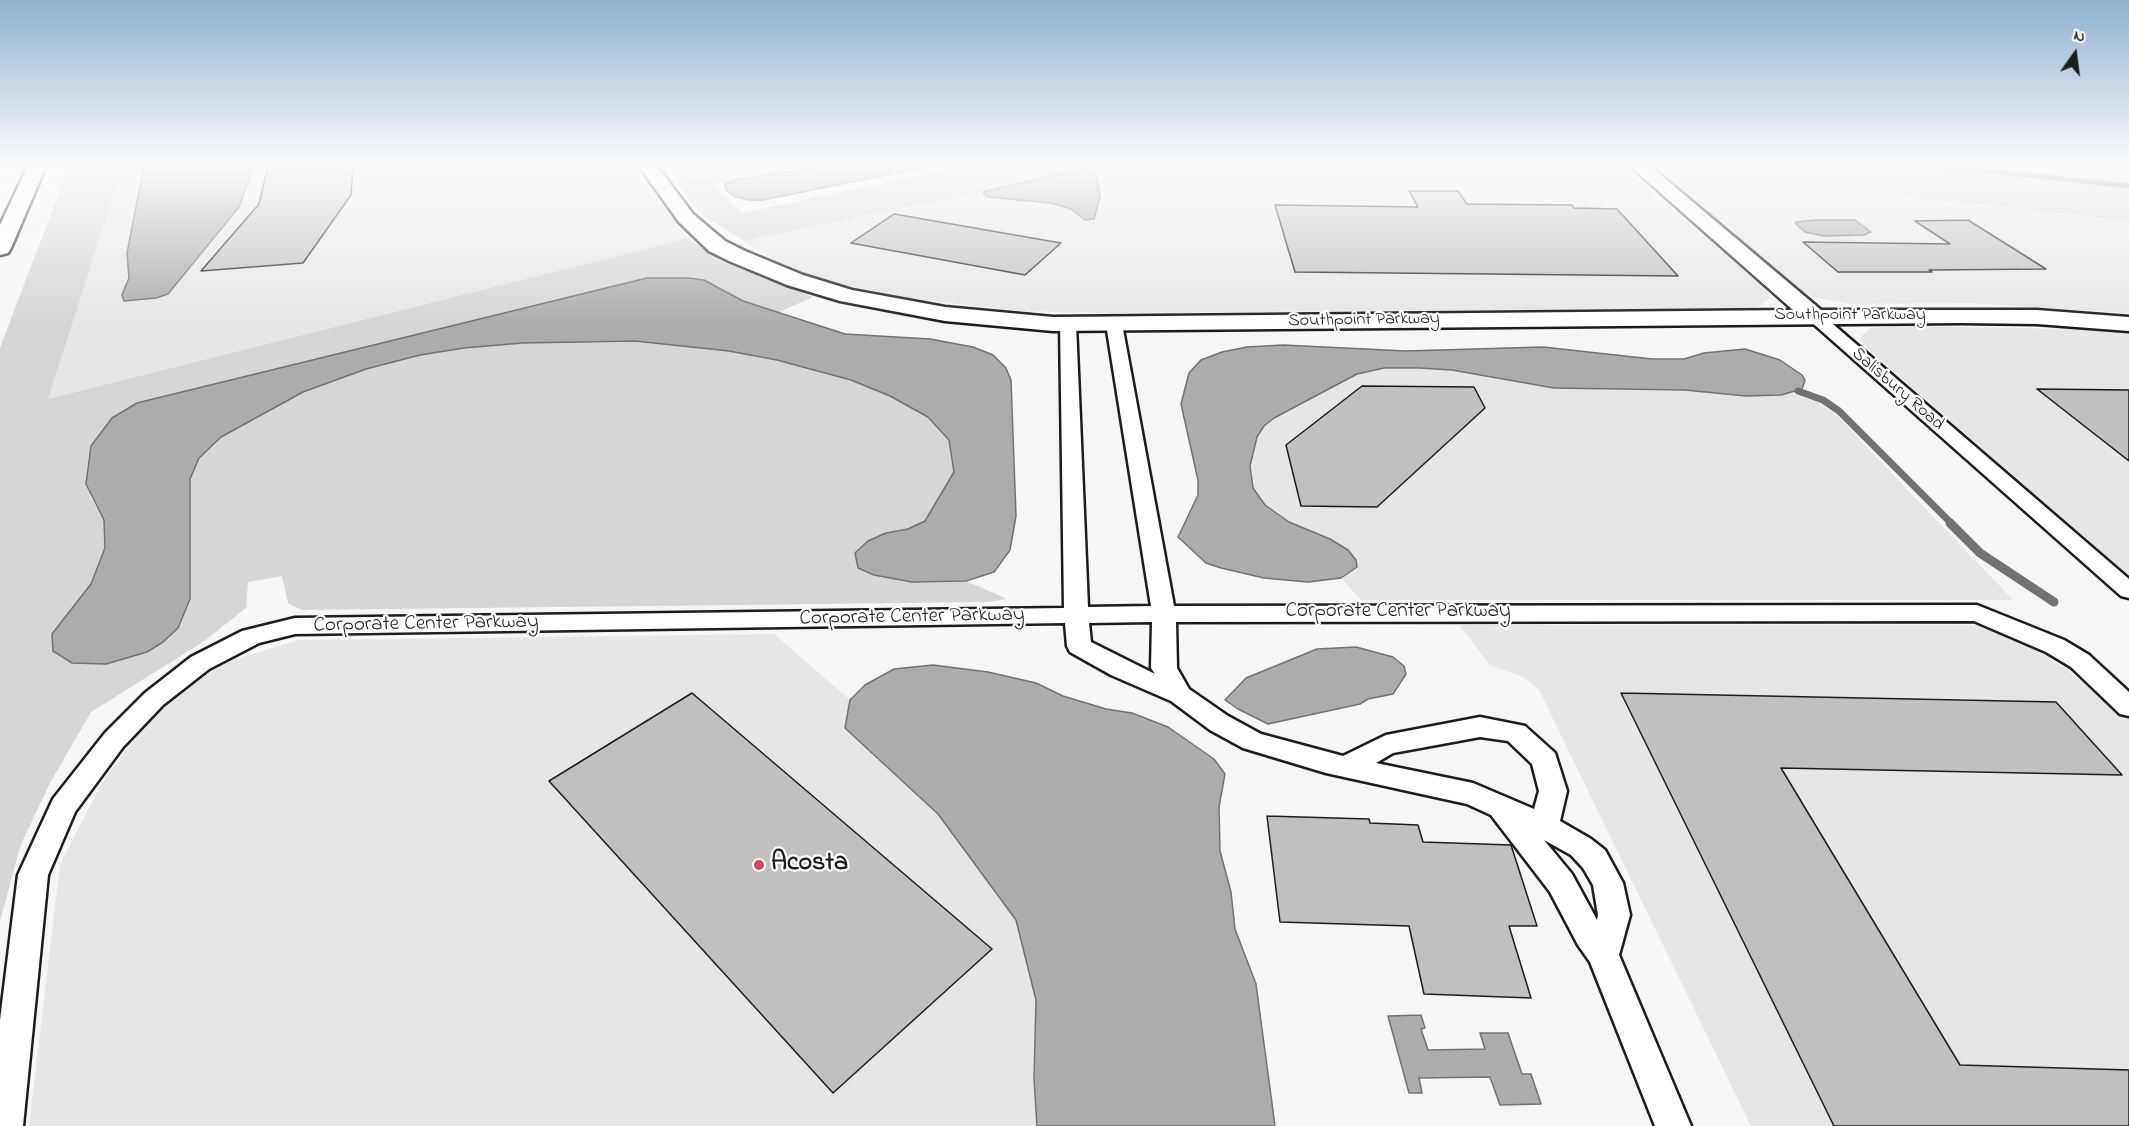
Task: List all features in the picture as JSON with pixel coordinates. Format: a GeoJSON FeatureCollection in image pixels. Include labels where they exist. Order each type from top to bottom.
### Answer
{"type":"FeatureCollection","features":[{"type":"Feature","properties":{"kind":"main road"},"geometry":{"type":"LineString","coordinates":[[0,248],[13,219]]}},
{"type":"Feature","properties":{"kind":"main road","name":"Southpoint Parkway"},"geometry":{"type":"LineString","coordinates":[[687,219],[717,246],[795,280],[848,296],[922,310],[1068,324],[1814,316],[2037,317],[2129,324]]}},
{"type":"Feature","properties":{"kind":"main road","name":"Salisbury Road"},"geometry":{"type":"LineString","coordinates":[[1700,219],[1814,316]]}},
{"type":"Feature","properties":{"kind":"street","name":"Salisbury Road"},"geometry":{"type":"LineString","coordinates":[[1814,316],[2129,591]]}},
{"type":"Feature","properties":{"kind":"street"},"geometry":{"type":"LineString","coordinates":[[1068,324],[1076,615],[1079,646],[1120,669],[1180,695],[1219,723],[1252,741],[1347,767],[1473,794],[1544,826],[1581,846],[1594,859],[1608,883],[1614,915],[1604,955]]}},
{"type":"Feature","properties":{"kind":"street"},"geometry":{"type":"LineString","coordinates":[[1114,324],[1164,614],[1164,668],[1180,695]]}},
{"type":"Feature","properties":{"kind":"street","name":"Corporate Center Parkway"},"geometry":{"type":"LineString","coordinates":[[5,1126],[33,875],[63,807],[114,740],[154,699],[200,663],[250,637],[295,626],[1164,614],[1977,613],[2055,646],[2080,661],[2129,707]]}},
{"type":"Feature","properties":{"kind":"street"},"geometry":{"type":"LineString","coordinates":[[1347,767],[1386,745],[1432,735],[1480,727],[1516,733],[1545,760],[1553,791],[1544,826]]}},
{"type":"Feature","properties":{"kind":"street"},"geometry":{"type":"LineString","coordinates":[[1502,808],[1561,883],[1589,935],[1604,955],[1673,1126]]}},
{"type":"Feature","properties":{"kind":"street"},"geometry":{"type":"LineString","coordinates":[[1546,863],[1594,859]]}},
{"type":"Feature","properties":{"kind":"shaded area"},"geometry":{"type":"Polygon","coordinates":[[[49,219],[106,219],[48,399],[688,238],[723,262],[813,297],[777,313],[742,301],[704,280],[137,403],[90,496],[104,520],[105,548],[91,584],[52,634],[106,664],[147,652],[163,642],[190,599],[190,479],[199,458],[221,437],[303,392],[366,369],[420,355],[464,348],[522,343],[635,341],[730,351],[777,360],[851,380],[890,396],[928,417],[949,440],[954,472],[925,521],[908,529],[886,533],[912,582],[966,581],[1007,599],[988,602],[302,610],[288,603],[282,576],[248,582],[246,608],[203,642],[91,712],[50,783],[21,844],[0,921],[0,348],[49,219]]]}},
{"type":"Feature","properties":{"kind":"shaded area"},"geometry":{"type":"Polygon","coordinates":[[[106,219],[673,219],[688,238],[48,399],[106,219]]]}},
{"type":"Feature","properties":{"kind":"shaded area"},"geometry":{"type":"Polygon","coordinates":[[[134,219],[230,219],[168,294],[156,298],[124,301],[122,295],[129,278],[127,253],[134,219]]]}},
{"type":"Feature","properties":{"kind":"shaded area"},"geometry":{"type":"Polygon","coordinates":[[[709,219],[854,219],[744,241],[709,219]]]}},
{"type":"Feature","properties":{"kind":"shaded area"},"geometry":{"type":"Polygon","coordinates":[[[854,219],[1684,219],[1766,289],[1770,298],[1760,306],[1752,308],[1108,313],[1021,311],[912,299],[837,283],[784,266],[744,241],[854,219]]]}},
{"type":"Feature","properties":{"kind":"shaded area"},"geometry":{"type":"Polygon","coordinates":[[[1716,219],[2107,219],[2129,221],[2129,313],[1970,303],[1850,304],[1814,297],[1798,289],[1716,219]]]}},
{"type":"Feature","properties":{"kind":"shaded area"},"geometry":{"type":"Polygon","coordinates":[[[2107,219],[2129,219],[2129,221],[2107,219]]]}},
{"type":"Feature","properties":{"kind":"shaded area"},"geometry":{"type":"Polygon","coordinates":[[[1855,220],[1871,232],[1864,235],[1824,236],[1805,232],[1796,224],[1796,222],[1855,220]]]}},
{"type":"Feature","properties":{"kind":"shaded area"},"geometry":{"type":"Polygon","coordinates":[[[647,278],[704,280],[743,301],[845,334],[930,339],[973,347],[993,355],[1006,368],[1011,380],[1016,516],[1010,550],[994,572],[966,581],[912,582],[874,575],[858,568],[855,553],[868,541],[886,533],[908,529],[925,521],[954,472],[949,440],[928,417],[890,396],[851,380],[777,360],[729,351],[635,341],[522,343],[464,348],[420,355],[366,369],[303,392],[221,437],[199,458],[190,479],[190,599],[178,628],[163,642],[147,652],[106,664],[72,663],[53,651],[52,634],[91,584],[105,548],[104,520],[86,484],[91,446],[112,418],[137,403],[647,278]]]}},
{"type":"Feature","properties":{"kind":"shaded area"},"geometry":{"type":"Polygon","coordinates":[[[1900,326],[2129,330],[2129,578],[1864,345],[1860,337],[1871,328],[1900,326]]]}},
{"type":"Feature","properties":{"kind":"shaded area"},"geometry":{"type":"Polygon","coordinates":[[[1283,345],[1406,351],[1543,347],[1652,359],[1684,359],[1704,353],[1745,349],[1780,360],[1802,375],[1805,380],[1802,389],[1781,395],[1746,396],[1685,390],[1554,388],[1452,370],[1419,368],[1384,368],[1357,374],[1274,418],[1264,426],[1257,437],[1250,466],[1253,488],[1265,505],[1289,522],[1330,539],[1348,550],[1356,560],[1357,567],[1341,578],[1308,582],[1264,578],[1206,563],[1178,537],[1198,495],[1198,480],[1181,404],[1189,373],[1201,360],[1222,352],[1247,347],[1283,345]]]}},
{"type":"Feature","properties":{"kind":"shaded area"},"geometry":{"type":"Polygon","coordinates":[[[1384,368],[1452,370],[1554,388],[1685,390],[1746,396],[1790,393],[1817,402],[1837,416],[2013,600],[1361,600],[1341,578],[1356,567],[1356,560],[1348,550],[1330,539],[1289,522],[1265,505],[1253,488],[1250,466],[1257,437],[1264,426],[1274,418],[1357,374],[1384,368]]]}},
{"type":"Feature","properties":{"kind":"shaded area"},"geometry":{"type":"Polygon","coordinates":[[[1459,625],[1977,625],[2001,633],[2041,652],[2120,708],[2129,711],[2129,1126],[1751,1126],[1539,690],[1523,677],[1490,665],[1459,625]]]}},
{"type":"Feature","properties":{"kind":"shaded area"},"geometry":{"type":"Polygon","coordinates":[[[774,634],[850,700],[846,728],[938,814],[1016,920],[1036,1000],[1034,1079],[1037,1126],[29,1126],[60,864],[102,783],[148,720],[202,677],[235,659],[299,640],[774,634]]]}},
{"type":"Feature","properties":{"kind":"shaded area"},"geometry":{"type":"Polygon","coordinates":[[[1356,647],[1393,657],[1404,666],[1406,674],[1393,694],[1368,699],[1360,704],[1268,724],[1225,700],[1246,678],[1317,649],[1356,647]]]}},
{"type":"Feature","properties":{"kind":"shaded area"},"geometry":{"type":"Polygon","coordinates":[[[933,665],[988,672],[1036,683],[1063,696],[1106,709],[1132,713],[1168,727],[1214,759],[1225,774],[1219,807],[1220,851],[1231,892],[1235,929],[1256,984],[1275,1126],[1037,1126],[1034,1079],[1036,1000],[1016,920],[938,814],[845,728],[850,700],[865,685],[894,669],[933,665]]]}},
{"type":"Feature","properties":{"kind":"shaded area"},"geometry":{"type":"Polygon","coordinates":[[[1421,1015],[1425,1028],[1421,1029],[1428,1050],[1485,1049],[1480,1033],[1508,1033],[1522,1074],[1531,1074],[1541,1104],[1500,1105],[1490,1077],[1419,1078],[1422,1093],[1409,1093],[1388,1016],[1421,1015]]]}},
{"type":"Feature","properties":{"kind":"building"},"geometry":{"type":"Polygon","coordinates":[[[246,219],[334,219],[303,263],[201,271],[246,219]]]}},
{"type":"Feature","properties":{"kind":"building"},"geometry":{"type":"Polygon","coordinates":[[[887,219],[920,219],[1061,243],[1025,275],[851,243],[887,219]]]}},
{"type":"Feature","properties":{"kind":"building"},"geometry":{"type":"Polygon","coordinates":[[[1279,219],[1626,219],[1678,276],[1295,272],[1279,219]]]}},
{"type":"Feature","properties":{"kind":"building"},"geometry":{"type":"Polygon","coordinates":[[[1968,220],[2046,269],[1838,272],[1803,242],[1950,244],[1915,221],[1968,220]]]}},
{"type":"Feature","properties":{"kind":"building"},"geometry":{"type":"Polygon","coordinates":[[[1362,386],[1474,387],[1485,408],[1377,507],[1301,506],[1286,445],[1362,386]]]}},
{"type":"Feature","properties":{"kind":"building"},"geometry":{"type":"Polygon","coordinates":[[[2037,389],[2129,390],[2129,461],[2037,389]]]}},
{"type":"Feature","properties":{"kind":"building","name":"Acosta"},"geometry":{"type":"Polygon","coordinates":[[[692,693],[992,949],[833,1093],[549,781],[692,693]]]}},
{"type":"Feature","properties":{"kind":"building"},"geometry":{"type":"Polygon","coordinates":[[[1621,693],[2056,702],[2122,775],[1781,768],[1960,1065],[2129,1070],[2129,1126],[1834,1126],[1621,693]]]}},
{"type":"Feature","properties":{"kind":"building"},"geometry":{"type":"Polygon","coordinates":[[[1267,816],[1369,819],[1370,823],[1418,825],[1423,842],[1511,845],[1537,926],[1509,926],[1531,998],[1424,994],[1409,926],[1280,922],[1267,816]]]}},
{"type":"Feature","properties":{"kind":"waterway"},"geometry":{"type":"LineString","coordinates":[[1798,391],[1823,400],[1839,411],[1952,524]]}},
{"type":"Feature","properties":{"kind":"waterway"},"geometry":{"type":"LineString","coordinates":[[1950,523],[1980,553],[2054,602]]}},
{"type":"Feature","properties":{"kind":"place","name":"Acosta"},"geometry":{"type":"Point","coordinates":[759,865]}}]}
